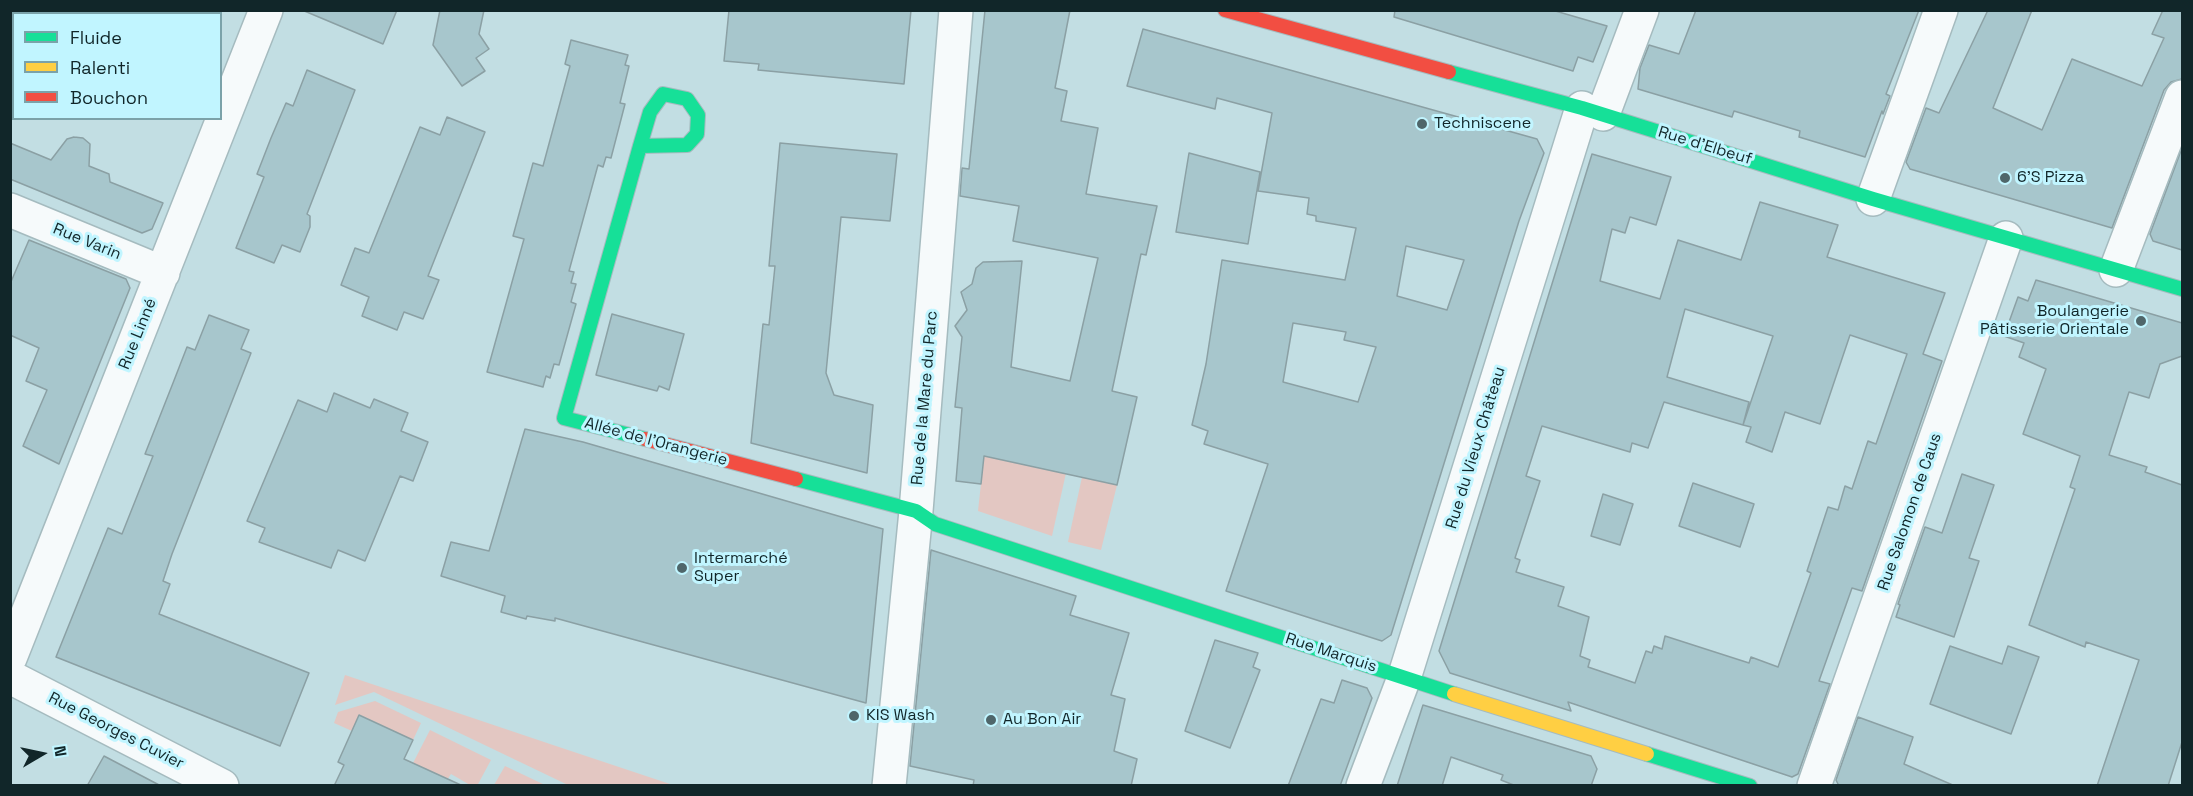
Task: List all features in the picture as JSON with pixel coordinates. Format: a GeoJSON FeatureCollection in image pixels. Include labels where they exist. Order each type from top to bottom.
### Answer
{"type":"FeatureCollection","features":[{"type":"Feature","properties":{"kind":"street","name":"Rue Linné"},"geometry":{"type":"LineString","coordinates":[[10,658],[266,10]]}},
{"type":"Feature","properties":{"kind":"street","name":"Rue de la Mare du Parc"},"geometry":{"type":"LineString","coordinates":[[889,786],[916,511],[956,10]]}},
{"type":"Feature","properties":{"kind":"street","name":"Rue d'Elbeuf"},"geometry":{"type":"LineString","coordinates":[[1225,10],[1593,111],[1873,199],[2182,289]]}},
{"type":"Feature","properties":{"kind":"street","name":"Rue du Vieux Château"},"geometry":{"type":"LineString","coordinates":[[1363,786],[1404,678],[1593,111],[1642,10]]}},
{"type":"Feature","properties":{"kind":"street"},"geometry":{"type":"LineString","coordinates":[[1873,199],[1941,10]]}},
{"type":"Feature","properties":{"kind":"street","name":"Allée de l'Orangerie"},"geometry":{"type":"LineString","coordinates":[[640,146],[687,145],[697,134],[698,115],[687,99],[663,94],[650,112],[640,146],[564,418],[916,511]]}},
{"type":"Feature","properties":{"kind":"street"},"geometry":{"type":"LineString","coordinates":[[2116,270],[2182,97]]}},
{"type":"Feature","properties":{"kind":"street","name":"Rue Varin"},"geometry":{"type":"LineString","coordinates":[[10,210],[163,273]]}},
{"type":"Feature","properties":{"kind":"street","name":"Rue Salomon de Caus"},"geometry":{"type":"LineString","coordinates":[[1815,786],[2006,238]]}},
{"type":"Feature","properties":{"kind":"street","name":"Rue Marquis"},"geometry":{"type":"LineString","coordinates":[[916,511],[935,524],[1404,678],[1750,786]]}},
{"type":"Feature","properties":{"kind":"street","name":"Rue Georges Cuvier"},"geometry":{"type":"LineString","coordinates":[[10,676],[222,786]]}},
{"type":"Feature","properties":{"kind":"shaded area"},"geometry":{"type":"Polygon","coordinates":[[[984,456],[1066,473],[1052,536],[978,511],[984,456]]]}},
{"type":"Feature","properties":{"kind":"shaded area"},"geometry":{"type":"Polygon","coordinates":[[[1082,477],[1117,485],[1101,550],[1068,542],[1082,477]]]}},
{"type":"Feature","properties":{"kind":"shaded area"},"geometry":{"type":"Polygon","coordinates":[[[345,675],[673,785],[568,785],[374,692],[335,705],[345,675]]]}},
{"type":"Feature","properties":{"kind":"shaded area"},"geometry":{"type":"Polygon","coordinates":[[[375,701],[421,723],[413,740],[360,715],[352,731],[334,723],[338,712],[375,701]]]}},
{"type":"Feature","properties":{"kind":"shaded area"},"geometry":{"type":"Polygon","coordinates":[[[430,730],[491,760],[477,786],[470,785],[451,774],[447,780],[413,763],[430,730]]]}},
{"type":"Feature","properties":{"kind":"shaded area"},"geometry":{"type":"Polygon","coordinates":[[[505,766],[545,785],[494,785],[505,766]]]}},
{"type":"Feature","properties":{"kind":"building"},"geometry":{"type":"Polygon","coordinates":[[[302,10],[397,10],[383,44],[302,10]]]}},
{"type":"Feature","properties":{"kind":"building"},"geometry":{"type":"Polygon","coordinates":[[[440,10],[484,10],[479,34],[489,49],[476,58],[485,71],[462,86],[433,45],[440,10]]]}},
{"type":"Feature","properties":{"kind":"building"},"geometry":{"type":"Polygon","coordinates":[[[729,10],[911,10],[904,84],[758,70],[759,64],[724,61],[729,10]]]}},
{"type":"Feature","properties":{"kind":"building"},"geometry":{"type":"Polygon","coordinates":[[[985,10],[1070,10],[1055,88],[1067,91],[1061,121],[1098,128],[1086,194],[1157,206],[1146,255],[1141,254],[1112,391],[1137,397],[1117,485],[984,456],[981,484],[956,481],[962,408],[955,407],[962,337],[955,326],[967,310],[961,292],[972,284],[976,268],[983,262],[1022,261],[1011,367],[1070,381],[1098,258],[1013,241],[1019,206],[960,196],[962,168],[969,169],[985,10]]]}},
{"type":"Feature","properties":{"kind":"building"},"geometry":{"type":"Polygon","coordinates":[[[1395,10],[1552,10],[1607,26],[1593,62],[1578,57],[1573,71],[1394,17],[1395,10]]]}},
{"type":"Feature","properties":{"kind":"building"},"geometry":{"type":"Polygon","coordinates":[[[1696,10],[1919,10],[1886,94],[1890,96],[1865,157],[1799,137],[1800,131],[1734,111],[1732,117],[1638,89],[1640,68],[1649,45],[1679,54],[1696,10]]]}},
{"type":"Feature","properties":{"kind":"building"},"geometry":{"type":"Polygon","coordinates":[[[1988,10],[2032,10],[1993,108],[2042,130],[2072,59],[2142,86],[2164,38],[2152,34],[2163,10],[2182,10],[2182,79],[2171,82],[2164,90],[2112,228],[1910,169],[1906,162],[1926,108],[1939,113],[1988,10]]]}},
{"type":"Feature","properties":{"kind":"building"},"geometry":{"type":"Polygon","coordinates":[[[1143,29],[1537,139],[1544,153],[1519,221],[1391,635],[1382,641],[1226,591],[1268,464],[1204,444],[1208,431],[1192,425],[1206,364],[1222,260],[1345,280],[1356,228],[1316,221],[1316,216],[1307,214],[1309,198],[1258,191],[1272,113],[1217,98],[1215,109],[1127,86],[1143,29]],[[1406,246],[1397,296],[1447,310],[1464,260],[1406,246]],[[1293,323],[1283,382],[1358,402],[1376,347],[1344,340],[1346,332],[1293,323]]]}},
{"type":"Feature","properties":{"kind":"building"},"geometry":{"type":"Polygon","coordinates":[[[571,40],[628,55],[625,65],[629,66],[620,103],[625,104],[611,158],[606,157],[603,167],[598,165],[569,271],[574,272],[571,283],[576,284],[571,302],[576,304],[559,365],[554,364],[550,378],[546,376],[543,387],[487,372],[524,239],[513,236],[533,163],[543,166],[570,66],[565,64],[571,40]]]}},
{"type":"Feature","properties":{"kind":"building"},"geometry":{"type":"Polygon","coordinates":[[[307,70],[355,90],[307,214],[310,216],[310,227],[300,252],[282,245],[274,263],[236,248],[264,177],[257,174],[271,138],[286,103],[293,106],[307,70]]]}},
{"type":"Feature","properties":{"kind":"building"},"geometry":{"type":"Polygon","coordinates":[[[447,117],[485,132],[428,276],[439,280],[423,319],[404,312],[397,330],[362,316],[369,297],[341,285],[355,248],[369,253],[420,127],[440,135],[447,117]]]}},
{"type":"Feature","properties":{"kind":"building"},"geometry":{"type":"Polygon","coordinates":[[[83,138],[90,144],[89,166],[109,174],[110,182],[163,203],[152,229],[142,233],[10,179],[10,143],[51,160],[67,139],[83,138]]]}},
{"type":"Feature","properties":{"kind":"building"},"geometry":{"type":"Polygon","coordinates":[[[780,143],[897,154],[890,221],[841,217],[826,373],[834,395],[873,405],[867,473],[751,443],[763,324],[769,325],[775,266],[769,266],[780,143]]]}},
{"type":"Feature","properties":{"kind":"building"},"geometry":{"type":"Polygon","coordinates":[[[2182,148],[2182,250],[2153,241],[2150,234],[2182,148]]]}},
{"type":"Feature","properties":{"kind":"building"},"geometry":{"type":"Polygon","coordinates":[[[1189,153],[1260,172],[1248,244],[1176,232],[1189,153]]]}},
{"type":"Feature","properties":{"kind":"building"},"geometry":{"type":"Polygon","coordinates":[[[1592,154],[1671,177],[1656,225],[1630,217],[1625,233],[1612,229],[1600,281],[1660,299],[1678,240],[1741,260],[1760,202],[1838,225],[1827,257],[1945,293],[1923,354],[1942,361],[1862,591],[1852,588],[1819,681],[1830,684],[1798,774],[1792,777],[1568,702],[1571,711],[1450,673],[1439,651],[1592,154]],[[1685,309],[1667,377],[1749,402],[1743,425],[1773,336],[1685,309]],[[1850,335],[1820,424],[1785,412],[1772,452],[1746,442],[1751,427],[1664,402],[1648,448],[1632,443],[1630,452],[1542,426],[1526,476],[1540,481],[1515,558],[1520,560],[1516,572],[1564,587],[1558,606],[1589,617],[1580,656],[1590,660],[1588,667],[1635,683],[1646,651],[1652,653],[1654,646],[1662,649],[1665,636],[1749,663],[1751,657],[1778,667],[1811,573],[1807,571],[1828,507],[1838,510],[1845,486],[1852,489],[1868,441],[1876,444],[1907,354],[1850,335]]]}},
{"type":"Feature","properties":{"kind":"building"},"geometry":{"type":"Polygon","coordinates":[[[29,240],[126,279],[130,288],[59,464],[23,446],[47,390],[26,381],[39,348],[10,335],[10,284],[29,240]]]}},
{"type":"Feature","properties":{"kind":"building"},"geometry":{"type":"Polygon","coordinates":[[[2036,280],[2182,323],[2182,356],[2160,364],[2149,398],[2129,392],[2109,455],[2147,467],[2145,472],[2182,485],[2182,742],[2168,786],[2097,786],[2139,660],[2086,642],[2085,647],[2029,625],[2075,489],[2070,487],[2080,456],[2023,434],[2046,369],[2019,357],[2024,343],[2004,336],[2018,297],[2028,301],[2036,280]]]}},
{"type":"Feature","properties":{"kind":"building"},"geometry":{"type":"Polygon","coordinates":[[[612,314],[684,334],[669,390],[659,386],[657,391],[596,375],[612,314]]]}},
{"type":"Feature","properties":{"kind":"building"},"geometry":{"type":"Polygon","coordinates":[[[209,315],[249,330],[241,349],[251,353],[172,554],[163,581],[170,584],[159,614],[309,673],[280,746],[56,657],[108,528],[122,534],[153,456],[145,454],[187,347],[195,350],[209,315]]]}},
{"type":"Feature","properties":{"kind":"building"},"geometry":{"type":"Polygon","coordinates":[[[334,393],[370,408],[374,399],[408,413],[401,431],[428,442],[413,481],[400,476],[365,561],[338,550],[331,568],[259,542],[265,528],[247,521],[298,400],[327,412],[334,393]]]}},
{"type":"Feature","properties":{"kind":"building","name":"Intermarché Super"},"geometry":{"type":"Polygon","coordinates":[[[525,429],[583,442],[883,529],[866,703],[555,618],[555,621],[527,616],[526,619],[501,612],[505,596],[441,576],[451,542],[489,551],[525,429]]]}},
{"type":"Feature","properties":{"kind":"building"},"geometry":{"type":"Polygon","coordinates":[[[1962,474],[1994,485],[1969,558],[1979,561],[1954,637],[1896,617],[1900,605],[1898,604],[1925,527],[1942,533],[1962,474]]]}},
{"type":"Feature","properties":{"kind":"building"},"geometry":{"type":"Polygon","coordinates":[[[1693,483],[1754,504],[1740,547],[1679,526],[1693,483]]]}},
{"type":"Feature","properties":{"kind":"building"},"geometry":{"type":"Polygon","coordinates":[[[1603,494],[1633,504],[1620,545],[1591,536],[1603,494]]]}},
{"type":"Feature","properties":{"kind":"building"},"geometry":{"type":"Polygon","coordinates":[[[931,550],[1076,596],[1070,615],[1129,633],[1111,695],[1125,699],[1114,751],[1137,759],[1131,786],[973,786],[974,780],[910,766],[931,550]]]}},
{"type":"Feature","properties":{"kind":"building"},"geometry":{"type":"Polygon","coordinates":[[[1215,640],[1258,653],[1253,667],[1260,670],[1230,748],[1185,731],[1215,640]]]}},
{"type":"Feature","properties":{"kind":"building"},"geometry":{"type":"Polygon","coordinates":[[[1950,646],[2002,664],[2008,646],[2039,657],[2011,734],[1930,704],[1950,646]]]}},
{"type":"Feature","properties":{"kind":"building"},"geometry":{"type":"Polygon","coordinates":[[[1342,680],[1367,688],[1372,698],[1340,786],[1288,786],[1321,699],[1334,703],[1342,680]]]}},
{"type":"Feature","properties":{"kind":"building"},"geometry":{"type":"Polygon","coordinates":[[[1423,705],[1591,756],[1597,769],[1591,786],[1516,786],[1501,780],[1503,775],[1451,757],[1442,786],[1397,786],[1423,705]]]}},
{"type":"Feature","properties":{"kind":"building"},"geometry":{"type":"Polygon","coordinates":[[[359,715],[413,740],[404,759],[463,786],[334,786],[344,765],[338,762],[359,715]]]}},
{"type":"Feature","properties":{"kind":"building"},"geometry":{"type":"Polygon","coordinates":[[[1858,717],[1913,737],[1904,764],[1955,786],[1839,786],[1836,780],[1858,717]]]}},
{"type":"Feature","properties":{"kind":"building"},"geometry":{"type":"Polygon","coordinates":[[[104,756],[161,786],[87,786],[104,756]]]}},
{"type":"Feature","properties":{"kind":"traffic: fast"},"geometry":{"type":"LineString","coordinates":[[1449,72],[1582,108],[1873,199],[2182,289]]}},
{"type":"Feature","properties":{"kind":"traffic: fast"},"geometry":{"type":"LineString","coordinates":[[640,146],[687,145],[697,134],[698,115],[687,99],[663,94],[650,112],[640,146],[564,418],[645,439]]}},
{"type":"Feature","properties":{"kind":"traffic: fast"},"geometry":{"type":"LineString","coordinates":[[796,479],[916,511],[935,524],[1454,694]]}},
{"type":"Feature","properties":{"kind":"traffic: fast"},"geometry":{"type":"LineString","coordinates":[[1647,754],[1750,786]]}},
{"type":"Feature","properties":{"kind":"traffic: slow"},"geometry":{"type":"LineString","coordinates":[[1454,694],[1647,754]]}},
{"type":"Feature","properties":{"kind":"traffic: jam"},"geometry":{"type":"LineString","coordinates":[[1225,10],[1449,72]]}},
{"type":"Feature","properties":{"kind":"traffic: jam"},"geometry":{"type":"LineString","coordinates":[[645,439],[796,479]]}},
{"type":"Feature","properties":{"kind":"place","name":"Techniscene"},"geometry":{"type":"Point","coordinates":[1422,124]}},
{"type":"Feature","properties":{"kind":"place","name":"6'S Pizza"},"geometry":{"type":"Point","coordinates":[2005,178]}},
{"type":"Feature","properties":{"kind":"place","name":"Boulangerie Pâtisserie Orientale"},"geometry":{"type":"Point","coordinates":[2141,321]}},
{"type":"Feature","properties":{"kind":"place","name":"Intermarché Super"},"geometry":{"type":"Point","coordinates":[682,568]}},
{"type":"Feature","properties":{"kind":"place","name":"KIS Wash"},"geometry":{"type":"Point","coordinates":[854,716]}},
{"type":"Feature","properties":{"kind":"place","name":"Au Bon Air"},"geometry":{"type":"Point","coordinates":[991,720]}}]}
